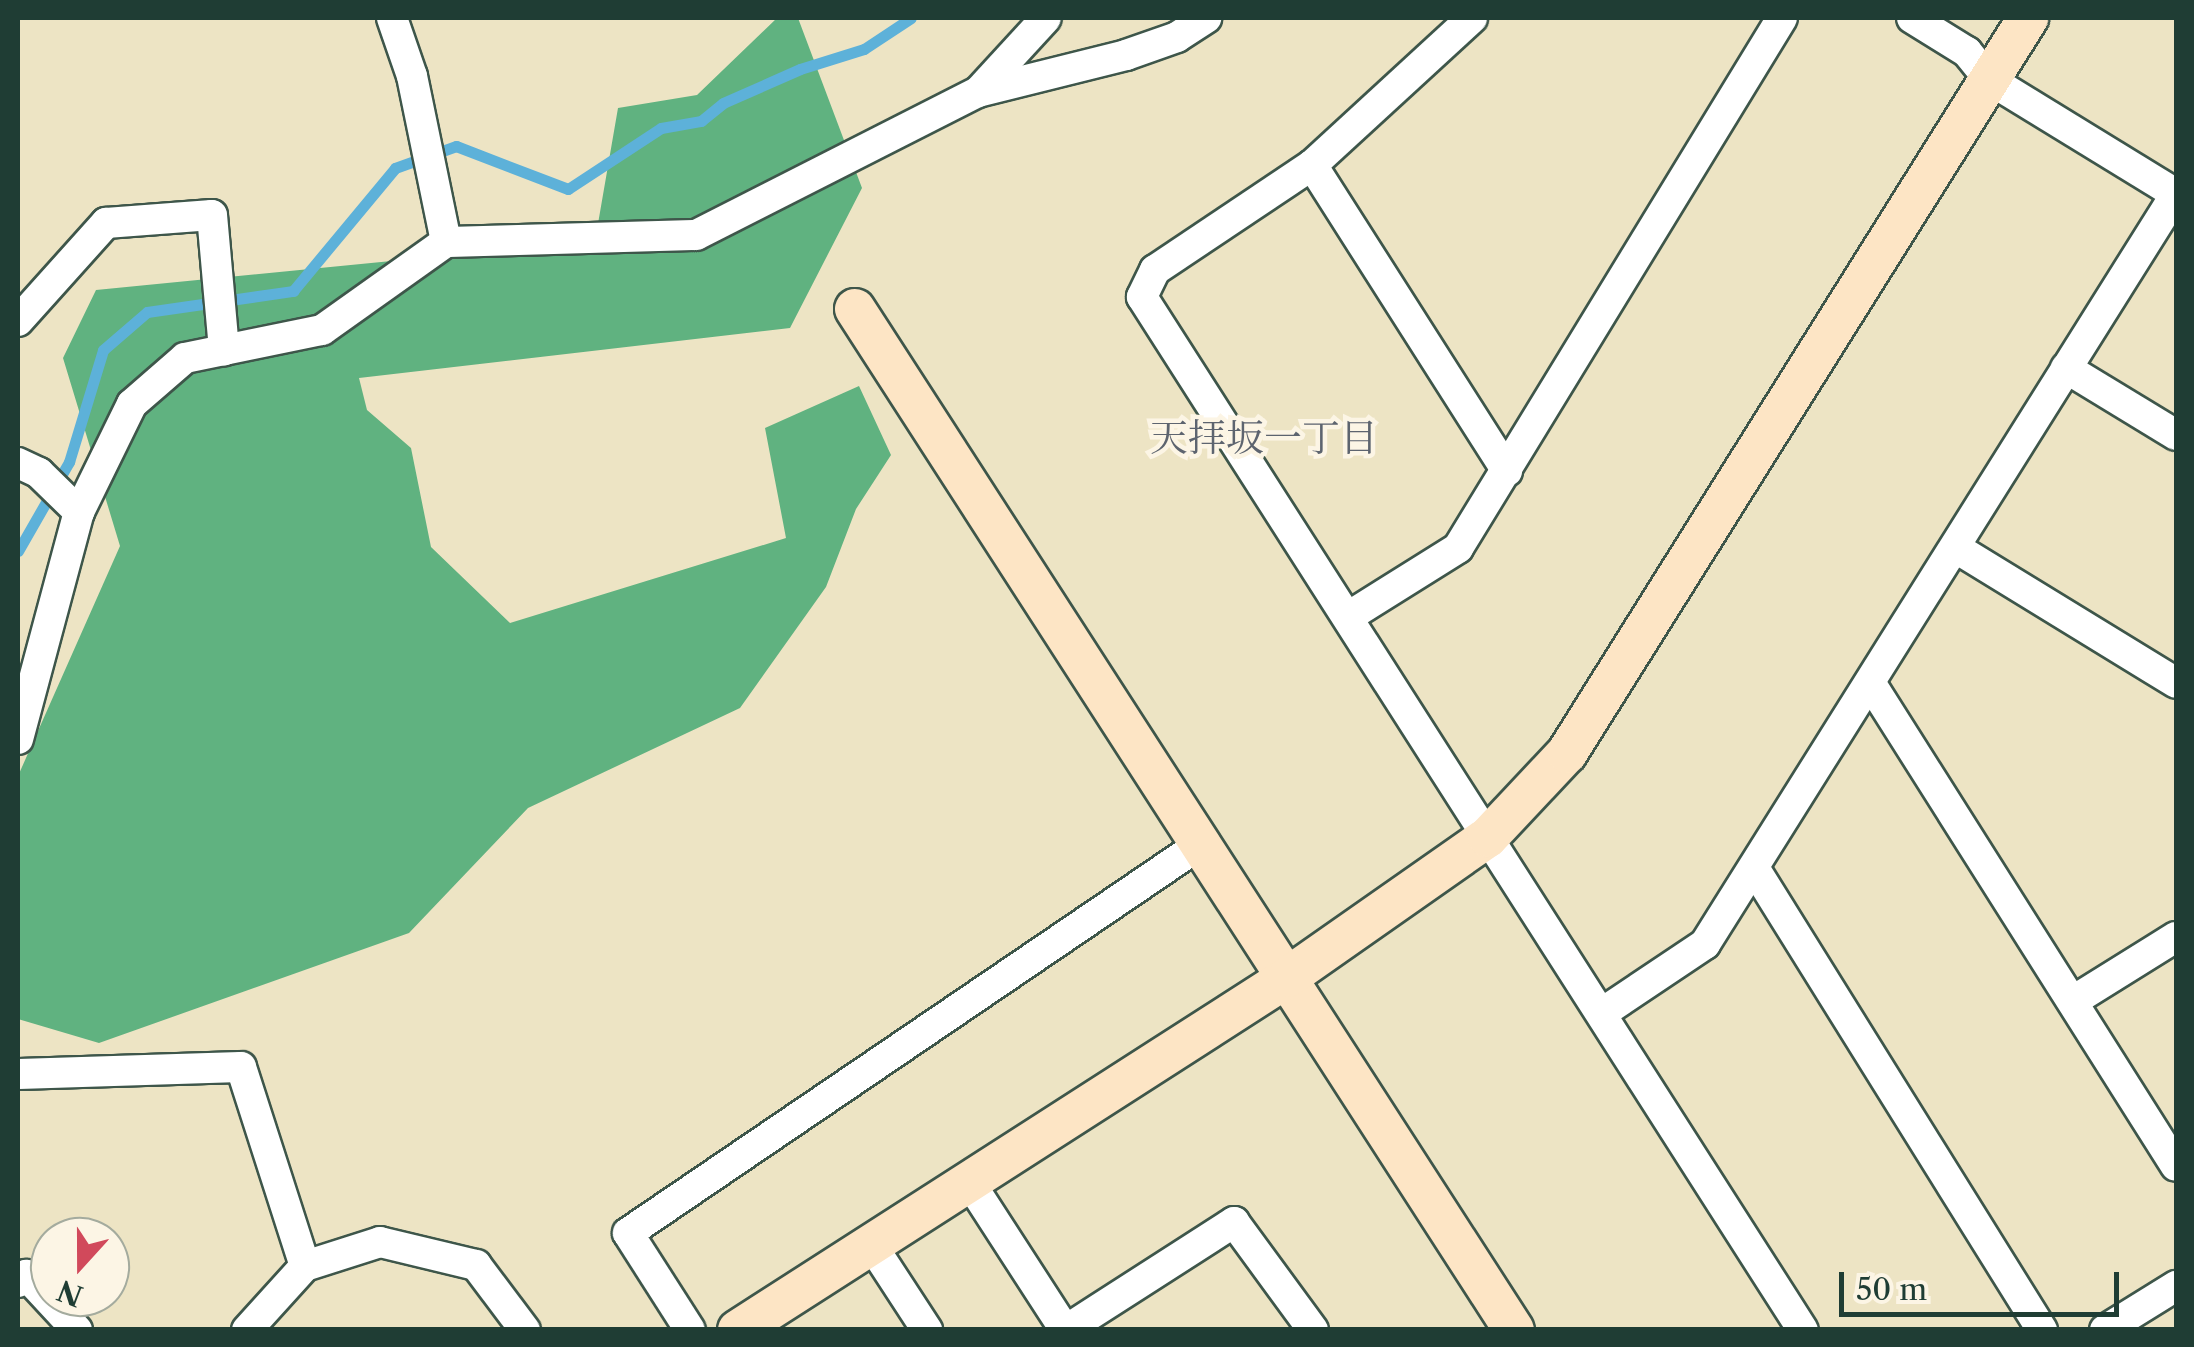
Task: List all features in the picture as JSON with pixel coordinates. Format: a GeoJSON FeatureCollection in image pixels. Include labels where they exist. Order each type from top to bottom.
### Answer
{"type":"FeatureCollection","features":[{"type":"Feature","properties":{"kind":"street"},"geometry":{"type":"LineString","coordinates":[[392,18],[412,76],[446,242]]}},
{"type":"Feature","properties":{"kind":"street"},"geometry":{"type":"LineString","coordinates":[[978,92],[1046,18]]}},
{"type":"Feature","properties":{"kind":"street"},"geometry":{"type":"LineString","coordinates":[[18,738],[79,512],[132,404],[184,358],[322,330],[446,242],[696,235],[978,92],[1126,55],[1177,37],[1206,18]]}},
{"type":"Feature","properties":{"kind":"street"},"geometry":{"type":"LineString","coordinates":[[1472,18],[1312,165],[1155,270],[1142,297],[1803,1330]]}},
{"type":"Feature","properties":{"kind":"street"},"geometry":{"type":"LineString","coordinates":[[1348,617],[1458,548],[1782,18]]}},
{"type":"Feature","properties":{"kind":"street"},"geometry":{"type":"LineString","coordinates":[[1602,1013],[1705,944],[1756,871],[2176,194],[1990,80],[1967,52],[1912,18]]}},
{"type":"Feature","properties":{"kind":"street"},"geometry":{"type":"LineString","coordinates":[[738,1330],[1288,977],[1488,838],[1567,754],[2028,18]]}},
{"type":"Feature","properties":{"kind":"street"},"geometry":{"type":"LineString","coordinates":[[1312,165],[1507,470]]}},
{"type":"Feature","properties":{"kind":"street"},"geometry":{"type":"LineString","coordinates":[[18,321],[106,223],[212,216],[224,350]]}},
{"type":"Feature","properties":{"kind":"street"},"geometry":{"type":"LineString","coordinates":[[855,310],[1514,1330]]}},
{"type":"Feature","properties":{"kind":"street"},"geometry":{"type":"LineString","coordinates":[[2066,368],[2176,436]]}},
{"type":"Feature","properties":{"kind":"street"},"geometry":{"type":"LineString","coordinates":[[18,463],[39,472],[79,512]]}},
{"type":"Feature","properties":{"kind":"street"},"geometry":{"type":"LineString","coordinates":[[1956,548],[2176,683]]}},
{"type":"Feature","properties":{"kind":"street"},"geometry":{"type":"LineString","coordinates":[[1870,684],[2176,1166]]}},
{"type":"Feature","properties":{"kind":"street"},"geometry":{"type":"LineString","coordinates":[[690,1330],[628,1233],[1202,843]]}},
{"type":"Feature","properties":{"kind":"street"},"geometry":{"type":"LineString","coordinates":[[1756,871],[2042,1330]]}},
{"type":"Feature","properties":{"kind":"street"},"geometry":{"type":"LineString","coordinates":[[2072,1001],[2176,937]]}},
{"type":"Feature","properties":{"kind":"street"},"geometry":{"type":"LineString","coordinates":[[18,1074],[241,1067],[305,1266]]}},
{"type":"Feature","properties":{"kind":"street"},"geometry":{"type":"LineString","coordinates":[[970,1183],[1066,1330],[1234,1222],[1312,1330]]}},
{"type":"Feature","properties":{"kind":"street"},"geometry":{"type":"LineString","coordinates":[[247,1330],[305,1266],[380,1242],[476,1265],[525,1330]]}},
{"type":"Feature","properties":{"kind":"street"},"geometry":{"type":"LineString","coordinates":[[872,1244],[926,1330]]}},
{"type":"Feature","properties":{"kind":"street"},"geometry":{"type":"LineString","coordinates":[[18,1282],[26,1275],[77,1330]]}},
{"type":"Feature","properties":{"kind":"street"},"geometry":{"type":"LineString","coordinates":[[2105,1330],[2176,1286]]}},
{"type":"Feature","properties":{"kind":"green space"},"geometry":{"type":"Polygon","coordinates":[[[777,18],[798,18],[862,188],[790,328],[359,378],[367,410],[411,448],[431,547],[510,623],[786,538],[765,428],[859,386],[891,455],[856,509],[826,587],[740,708],[528,808],[409,933],[99,1043],[18,1019],[18,776],[120,546],[63,358],[96,290],[595,241],[618,108],[697,95],[777,18]]]}},
{"type":"Feature","properties":{"kind":"waterway"},"geometry":{"type":"LineString","coordinates":[[18,551],[69,462],[103,350],[147,312],[293,291],[395,168],[456,146],[568,189],[661,128],[701,121],[723,103],[800,69],[864,49],[911,18]]}},
{"type":"Feature","properties":{"kind":"district","name":"天拝坂一丁目"},"geometry":{"type":"Point","coordinates":[1264,438]}}]}
